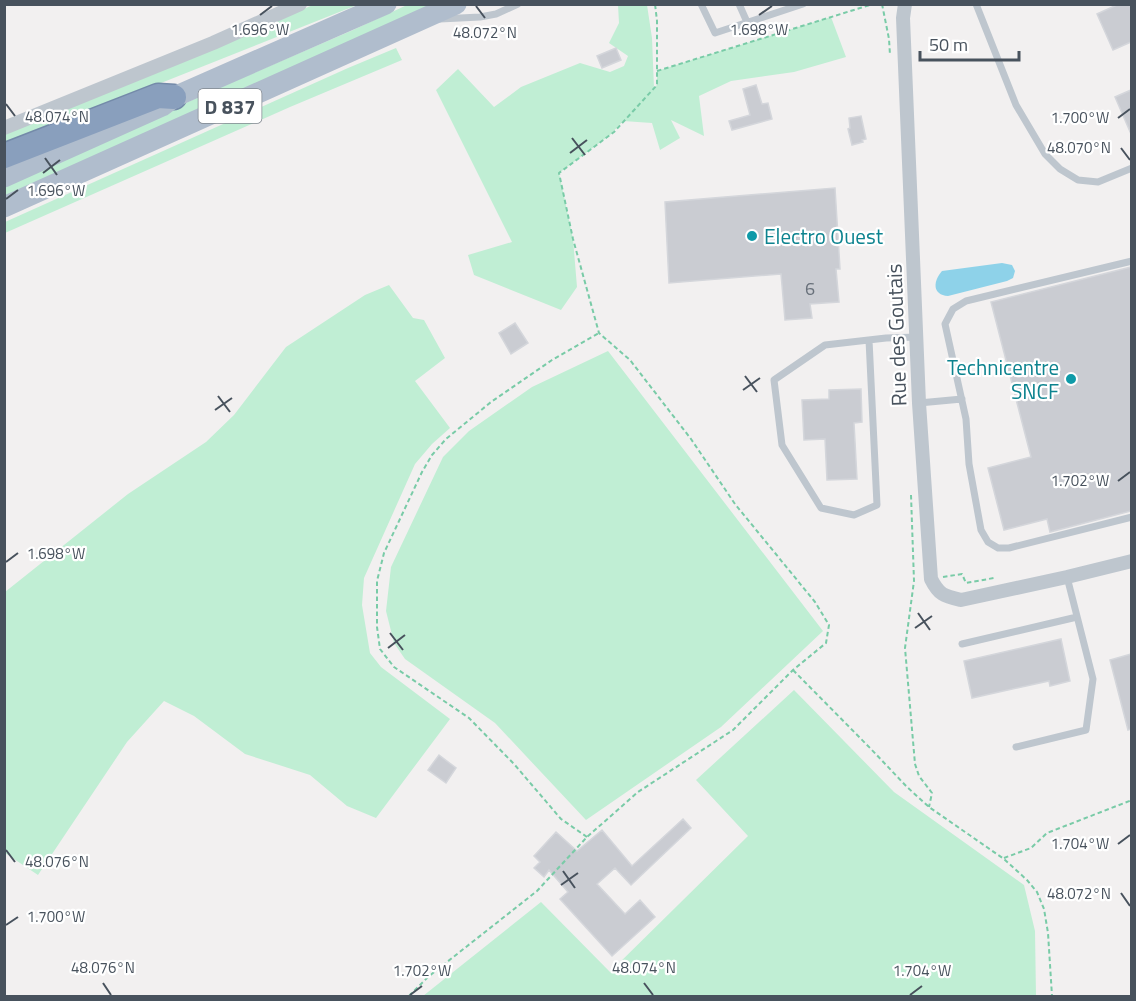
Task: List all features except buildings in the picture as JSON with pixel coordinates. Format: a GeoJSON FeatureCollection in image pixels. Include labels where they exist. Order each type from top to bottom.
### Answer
{"type":"FeatureCollection","features":[{"type":"Feature","properties":{"kind":"highway"},"geometry":{"type":"LineString","coordinates":[[4,156],[158,96],[174,97]]}},
{"type":"Feature","properties":{"kind":"main road","name":"D 837"},"geometry":{"type":"LineString","coordinates":[[4,177],[162,106],[174,97],[386,4]]}},
{"type":"Feature","properties":{"kind":"main road","name":"D 837"},"geometry":{"type":"LineString","coordinates":[[4,207],[456,4]]}},
{"type":"Feature","properties":{"kind":"street"},"geometry":{"type":"LineString","coordinates":[[4,128],[203,47],[300,4]]}},
{"type":"Feature","properties":{"kind":"street","name":"Rue des Goutais"},"geometry":{"type":"LineString","coordinates":[[905,4],[903,18],[920,403],[934,585]]}},
{"type":"Feature","properties":{"kind":"street"},"geometry":{"type":"LineString","coordinates":[[934,585],[948,597],[961,600],[1131,561]]}},
{"type":"Feature","properties":{"kind":"lane"},"geometry":{"type":"LineString","coordinates":[[423,19],[488,16],[518,4]]}},
{"type":"Feature","properties":{"kind":"lane"},"geometry":{"type":"LineString","coordinates":[[701,4],[715,33],[778,8],[803,4]]}},
{"type":"Feature","properties":{"kind":"lane"},"geometry":{"type":"LineString","coordinates":[[739,4],[747,22]]}},
{"type":"Feature","properties":{"kind":"lane"},"geometry":{"type":"LineString","coordinates":[[976,4],[1016,105],[1046,154],[1060,169],[1078,180],[1098,182],[1131,168]]}},
{"type":"Feature","properties":{"kind":"lane"},"geometry":{"type":"LineString","coordinates":[[1131,261],[966,301],[953,309],[945,324],[966,419],[969,464],[981,530],[988,542],[998,548],[1009,549],[1131,517]]}},
{"type":"Feature","properties":{"kind":"lane"},"geometry":{"type":"LineString","coordinates":[[869,340],[877,505],[854,515],[821,508],[782,445],[774,380],[825,345],[869,340],[917,337]]}},
{"type":"Feature","properties":{"kind":"lane"},"geometry":{"type":"LineString","coordinates":[[920,403],[962,399]]}},
{"type":"Feature","properties":{"kind":"lane"},"geometry":{"type":"LineString","coordinates":[[1016,747],[1086,730],[1093,679],[1067,577]]}},
{"type":"Feature","properties":{"kind":"lane"},"geometry":{"type":"LineString","coordinates":[[962,644],[1077,617]]}},
{"type":"Feature","properties":{"kind":"path"},"geometry":{"type":"LineString","coordinates":[[409,996],[429,977],[537,891],[587,837],[638,792],[733,730],[793,670],[826,643],[829,625],[815,602],[735,504],[691,439],[630,360],[599,333],[573,239],[559,173],[614,132],[657,85],[655,4]]}},
{"type":"Feature","properties":{"kind":"path"},"geometry":{"type":"LineString","coordinates":[[657,71],[873,4]]}},
{"type":"Feature","properties":{"kind":"path"},"geometry":{"type":"LineString","coordinates":[[587,837],[561,819],[514,764],[469,718],[393,667],[380,650],[377,627],[377,581],[384,553],[422,472],[432,455],[446,439],[491,402],[552,360],[599,333]]}},
{"type":"Feature","properties":{"kind":"path"},"geometry":{"type":"LineString","coordinates":[[929,807],[932,793],[919,776],[915,764],[905,648],[914,581],[934,585],[962,574],[966,583],[1000,577]]}},
{"type":"Feature","properties":{"kind":"path"},"geometry":{"type":"LineString","coordinates":[[793,670],[929,807],[1004,859],[1028,880],[1037,892],[1044,909],[1052,996]]}},
{"type":"Feature","properties":{"kind":"path"},"geometry":{"type":"LineString","coordinates":[[1004,859],[1031,848],[1047,833],[1131,800]]}},
{"type":"Feature","properties":{"kind":"green space"},"geometry":{"type":"Polygon","coordinates":[[[313,5],[357,5],[5,145],[5,133],[313,5]]]}},
{"type":"Feature","properties":{"kind":"green space"},"geometry":{"type":"Polygon","coordinates":[[[407,5],[438,5],[5,198],[4,185],[407,5]]]}},
{"type":"Feature","properties":{"kind":"green space"},"geometry":{"type":"Polygon","coordinates":[[[618,5],[647,5],[652,38],[654,88],[657,85],[657,71],[831,17],[846,57],[794,72],[731,81],[699,96],[704,136],[671,120],[680,138],[660,150],[652,123],[623,121],[610,135],[559,173],[573,239],[577,287],[561,310],[474,275],[468,255],[512,242],[436,90],[458,69],[494,107],[521,87],[580,63],[610,72],[624,66],[628,56],[609,43],[619,23],[618,5]]]}},
{"type":"Feature","properties":{"kind":"green space"},"geometry":{"type":"Polygon","coordinates":[[[396,48],[402,60],[5,233],[5,222],[396,48]]]}},
{"type":"Feature","properties":{"kind":"green space"},"geometry":{"type":"Polygon","coordinates":[[[389,285],[413,318],[424,320],[445,358],[415,381],[450,428],[415,464],[364,578],[362,605],[370,653],[381,667],[450,719],[376,818],[347,806],[310,775],[245,754],[194,716],[164,701],[127,742],[38,875],[5,853],[5,592],[128,494],[206,442],[234,415],[286,347],[365,295],[389,285]]]}},
{"type":"Feature","properties":{"kind":"green space"},"geometry":{"type":"Polygon","coordinates":[[[608,351],[823,631],[721,727],[586,820],[495,723],[405,659],[394,643],[386,611],[391,567],[443,457],[469,431],[532,387],[608,351]]]}},
{"type":"Feature","properties":{"kind":"green space"},"geometry":{"type":"Polygon","coordinates":[[[794,690],[894,792],[1024,885],[1035,931],[1036,996],[423,996],[541,902],[610,972],[748,836],[696,780],[794,690]]]}},
{"type":"Feature","properties":{"kind":"water"},"geometry":{"type":"Polygon","coordinates":[[[1002,263],[1012,265],[1015,271],[1013,278],[948,296],[937,290],[937,279],[942,271],[1002,263]]]}},
{"type":"Feature","properties":{"kind":"place","name":"Electro Ouest"},"geometry":{"type":"Point","coordinates":[752,236]}},
{"type":"Feature","properties":{"kind":"place","name":"Technicentre SNCF"},"geometry":{"type":"Point","coordinates":[1071,379]}}]}
